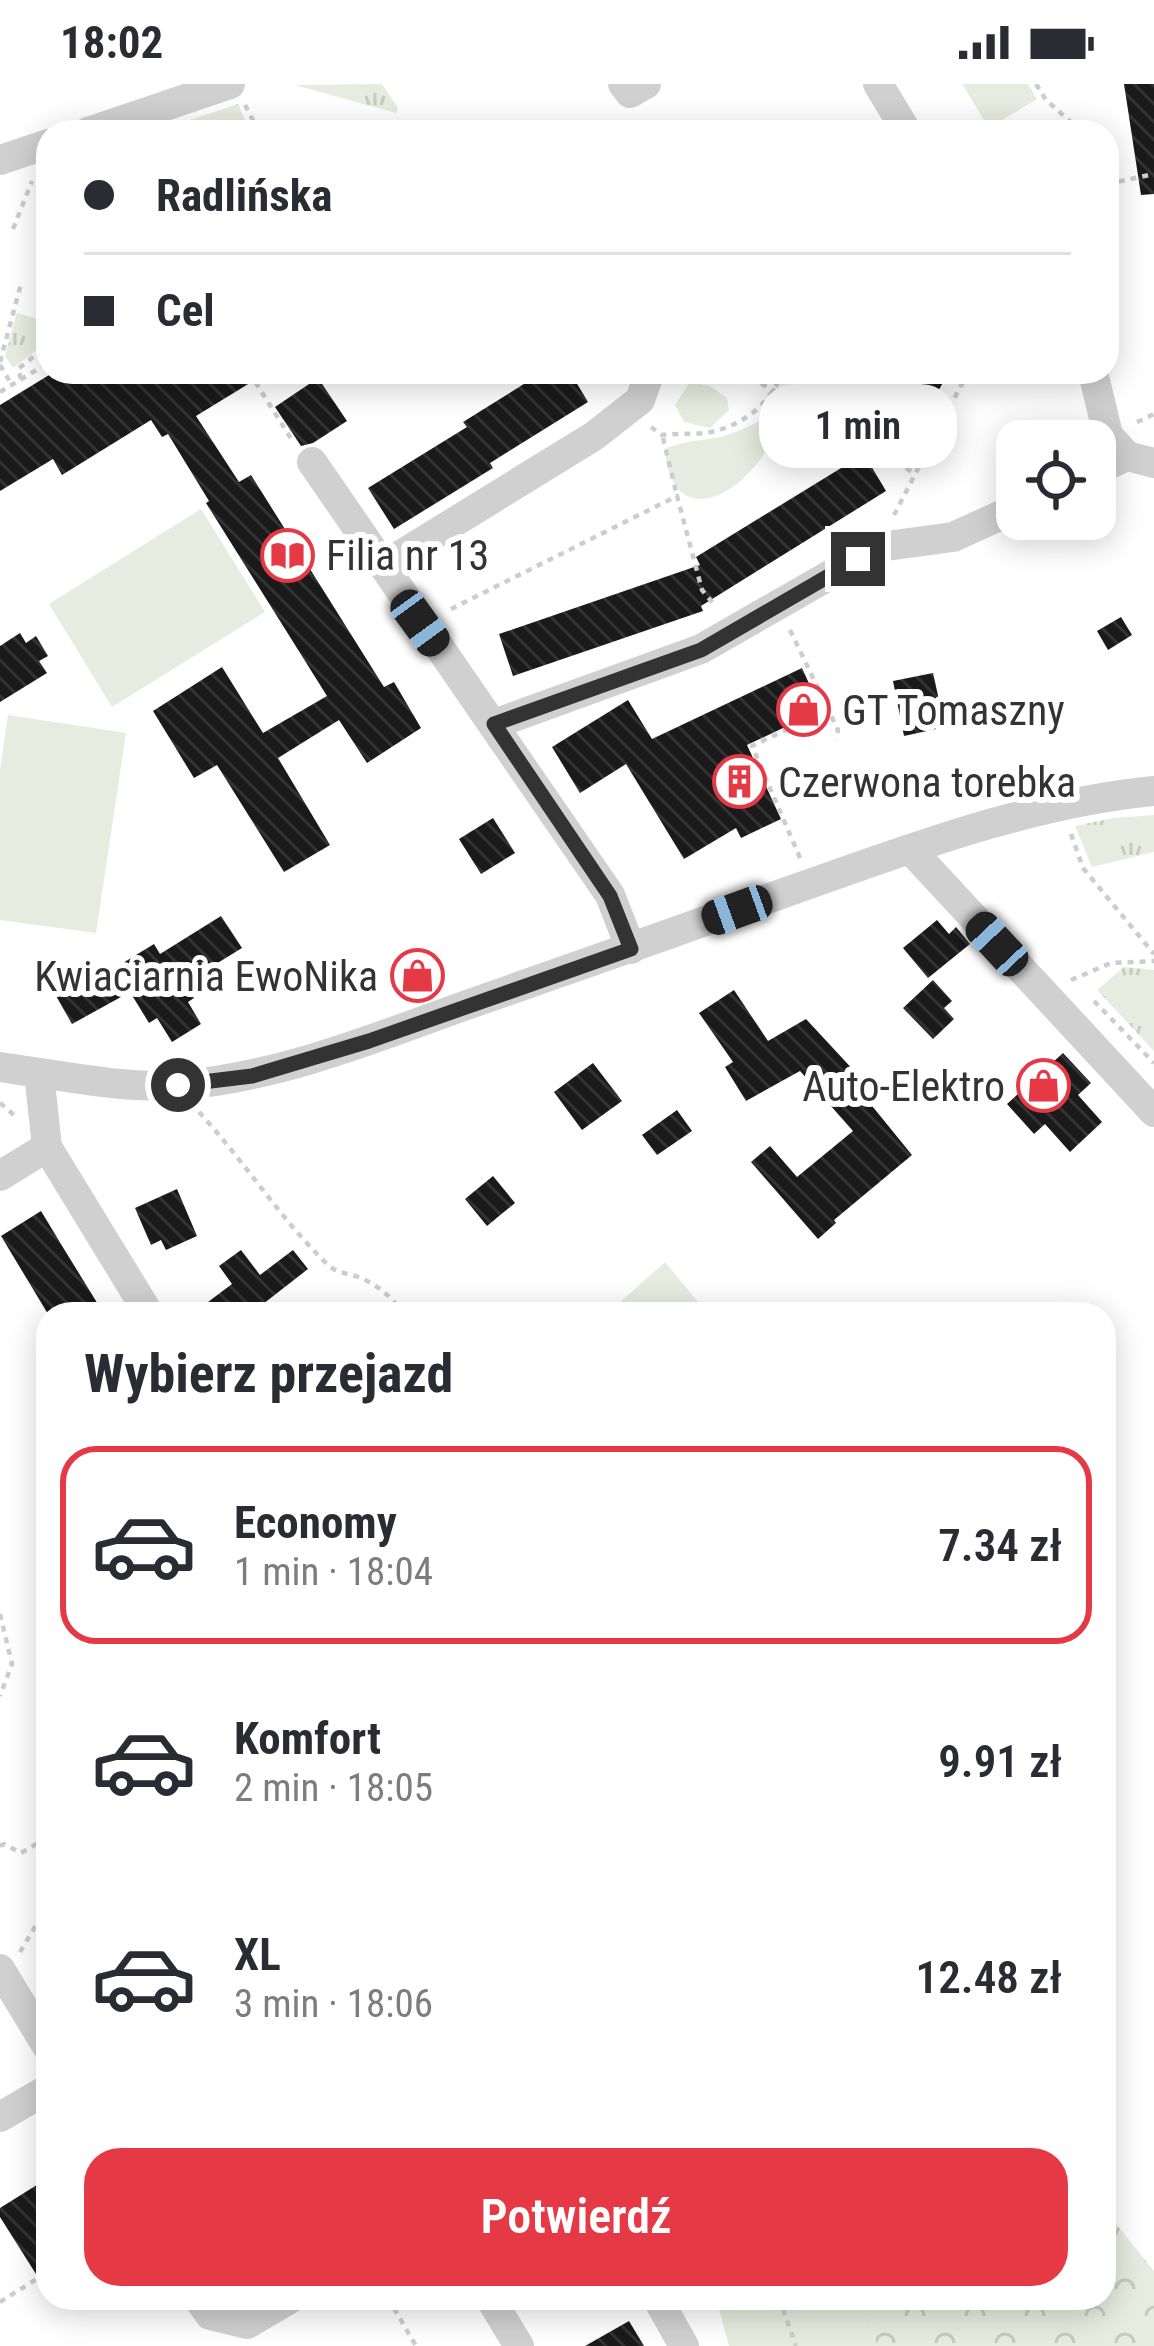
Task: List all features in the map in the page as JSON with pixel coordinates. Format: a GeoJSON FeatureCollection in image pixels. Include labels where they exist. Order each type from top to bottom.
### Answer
{"type":"FeatureCollection","features":[{"type":"Feature","properties":{"kind":"street"},"geometry":{"type":"LineString","coordinates":[[124,120],[230,84]]}},
{"type":"Feature","properties":{"kind":"street"},"geometry":{"type":"LineString","coordinates":[[623,84],[630,93],[646,84]]}},
{"type":"Feature","properties":{"kind":"street"},"geometry":{"type":"LineString","coordinates":[[878,84],[900,120]]}},
{"type":"Feature","properties":{"kind":"street"},"geometry":{"type":"LineString","coordinates":[[0,160],[36,155]]}},
{"type":"Feature","properties":{"kind":"street"},"geometry":{"type":"LineString","coordinates":[[383,566],[593,436],[640,400],[646,384]]}},
{"type":"Feature","properties":{"kind":"street"},"geometry":{"type":"LineString","coordinates":[[1096,384],[1108,435],[1141,459]]}},
{"type":"Feature","properties":{"kind":"street"},"geometry":{"type":"LineString","coordinates":[[304,455],[610,896],[631,949]]}},
{"type":"Feature","properties":{"kind":"street"},"geometry":{"type":"LineString","coordinates":[[494,724],[701,650],[879,547],[953,537],[996,518]]}},
{"type":"Feature","properties":{"kind":"street"},"geometry":{"type":"LineString","coordinates":[[0,1067],[131,1084],[178,1085],[252,1076],[369,1041],[910,849],[1041,810],[1154,791]]}},
{"type":"Feature","properties":{"kind":"street"},"geometry":{"type":"LineString","coordinates":[[910,849],[1154,1112]]}},
{"type":"Feature","properties":{"kind":"street"},"geometry":{"type":"LineString","coordinates":[[39,1072],[47,1148],[142,1302]]}},
{"type":"Feature","properties":{"kind":"street"},"geometry":{"type":"LineString","coordinates":[[0,1176],[47,1148]]}},
{"type":"Feature","properties":{"kind":"street"},"geometry":{"type":"LineString","coordinates":[[2,1973],[36,2028]]}},
{"type":"Feature","properties":{"kind":"street"},"geometry":{"type":"LineString","coordinates":[[0,2117],[36,2096]]}},
{"type":"Feature","properties":{"kind":"street"},"geometry":{"type":"LineString","coordinates":[[206,2310],[247,2324],[271,2310]]}},
{"type":"Feature","properties":{"kind":"street"},"geometry":{"type":"LineString","coordinates":[[497,2310],[519,2346]]}},
{"type":"Feature","properties":{"kind":"street"},"geometry":{"type":"LineString","coordinates":[[664,2310],[684,2346]]}},
{"type":"Feature","properties":{"kind":"path"},"geometry":{"type":"LineString","coordinates":[[1036,84],[1068,120]]}},
{"type":"Feature","properties":{"kind":"path"},"geometry":{"type":"LineString","coordinates":[[13,229],[36,172]]}},
{"type":"Feature","properties":{"kind":"path"},"geometry":{"type":"LineString","coordinates":[[1119,181],[1154,174]]}},
{"type":"Feature","properties":{"kind":"path"},"geometry":{"type":"LineString","coordinates":[[12,385],[0,363],[21,284]]}},
{"type":"Feature","properties":{"kind":"path"},"geometry":{"type":"LineString","coordinates":[[21,380],[18,369],[36,355]]}},
{"type":"Feature","properties":{"kind":"path"},"geometry":{"type":"LineString","coordinates":[[0,392],[36,371]]}},
{"type":"Feature","properties":{"kind":"path"},"geometry":{"type":"LineString","coordinates":[[257,384],[304,455]]}},
{"type":"Feature","properties":{"kind":"path"},"geometry":{"type":"LineString","coordinates":[[761,384],[915,474]]}},
{"type":"Feature","properties":{"kind":"path"},"geometry":{"type":"LineString","coordinates":[[662,435],[708,432],[728,425],[758,410],[778,384]]}},
{"type":"Feature","properties":{"kind":"path"},"geometry":{"type":"LineString","coordinates":[[879,547],[962,384]]}},
{"type":"Feature","properties":{"kind":"path"},"geometry":{"type":"LineString","coordinates":[[628,410],[662,435],[702,590],[716,607]]}},
{"type":"Feature","properties":{"kind":"path"},"geometry":{"type":"LineString","coordinates":[[420,623],[677,496]]}},
{"type":"Feature","properties":{"kind":"path"},"geometry":{"type":"LineString","coordinates":[[777,605],[838,730],[836,739]]}},
{"type":"Feature","properties":{"kind":"path"},"geometry":{"type":"LineString","coordinates":[[804,869],[752,746],[828,710]]}},
{"type":"Feature","properties":{"kind":"path"},"geometry":{"type":"LineString","coordinates":[[1067,823],[1083,868],[1154,957]]}},
{"type":"Feature","properties":{"kind":"path"},"geometry":{"type":"LineString","coordinates":[[1073,979],[1111,963],[1154,957]]}},
{"type":"Feature","properties":{"kind":"path"},"geometry":{"type":"LineString","coordinates":[[1089,996],[1154,1063]]}},
{"type":"Feature","properties":{"kind":"path"},"geometry":{"type":"LineString","coordinates":[[196,1108],[287,1224],[333,1270],[357,1276],[385,1291],[394,1302]]}},
{"type":"Feature","properties":{"kind":"path"},"geometry":{"type":"LineString","coordinates":[[0,1614],[12,1664],[0,1696]]}},
{"type":"Feature","properties":{"kind":"path"},"geometry":{"type":"LineString","coordinates":[[0,1846],[21,1853],[36,1844]]}},
{"type":"Feature","properties":{"kind":"path"},"geometry":{"type":"LineString","coordinates":[[2,1973],[36,1923]]}},
{"type":"Feature","properties":{"kind":"path"},"geometry":{"type":"LineString","coordinates":[[0,2302],[36,2280]]}},
{"type":"Feature","properties":{"kind":"path"},"geometry":{"type":"LineString","coordinates":[[395,2310],[416,2346]]}},
{"type":"Feature","properties":{"kind":"path"},"geometry":{"type":"LineString","coordinates":[[783,2310],[796,2346]]}},
{"type":"Feature","properties":{"kind":"green space"},"geometry":{"type":"Polygon","coordinates":[[[382,84],[398,108],[396,113],[295,85],[382,84]]]}},
{"type":"Feature","properties":{"kind":"green space"},"geometry":{"type":"Polygon","coordinates":[[[962,84],[1028,84],[1037,99],[1002,120],[984,120],[962,84]]]}},
{"type":"Feature","properties":{"kind":"green space"},"geometry":{"type":"Polygon","coordinates":[[[238,104],[245,120],[190,120],[238,104]]]}},
{"type":"Feature","properties":{"kind":"green space"},"geometry":{"type":"Polygon","coordinates":[[[17,313],[36,319],[36,350],[13,368],[5,356],[17,313]]]}},
{"type":"Feature","properties":{"kind":"green space"},"geometry":{"type":"Polygon","coordinates":[[[689,384],[700,384],[727,398],[729,410],[710,428],[684,422],[675,405],[689,384]]]}},
{"type":"Feature","properties":{"kind":"green space"},"geometry":{"type":"Polygon","coordinates":[[[857,384],[886,384],[862,427],[841,414],[857,384]]]}},
{"type":"Feature","properties":{"kind":"green space"},"geometry":{"type":"Polygon","coordinates":[[[778,411],[765,452],[734,486],[704,499],[678,489],[665,449],[733,433],[778,411]]]}},
{"type":"Feature","properties":{"kind":"green space"},"geometry":{"type":"Polygon","coordinates":[[[201,509],[265,612],[112,707],[49,604],[201,509]]]}},
{"type":"Feature","properties":{"kind":"green space"},"geometry":{"type":"Polygon","coordinates":[[[8,715],[126,733],[96,933],[0,920],[0,770],[8,715]]]}},
{"type":"Feature","properties":{"kind":"green space"},"geometry":{"type":"Polygon","coordinates":[[[1154,815],[1154,852],[1092,867],[1075,826],[1154,815]]]}},
{"type":"Feature","properties":{"kind":"green space"},"geometry":{"type":"Polygon","coordinates":[[[1124,967],[1154,970],[1154,1051],[1097,990],[1124,967]]]}},
{"type":"Feature","properties":{"kind":"green space"},"geometry":{"type":"Polygon","coordinates":[[[665,1262],[698,1302],[620,1302],[665,1262]]]}},
{"type":"Feature","properties":{"kind":"green space"},"geometry":{"type":"Polygon","coordinates":[[[1116,2224],[1154,2271],[1154,2346],[877,2346],[868,2310],[1116,2310],[1116,2224]]]}},
{"type":"Feature","properties":{"kind":"green space"},"geometry":{"type":"Polygon","coordinates":[[[719,2310],[868,2310],[877,2346],[729,2346],[719,2310]]]}},
{"type":"Feature","properties":{"kind":"building"},"geometry":{"type":"Polygon","coordinates":[[[1124,84],[1154,84],[1154,194],[1141,195],[1124,84]]]}},
{"type":"Feature","properties":{"kind":"building"},"geometry":{"type":"Polygon","coordinates":[[[36,383],[248,384],[196,416],[239,482],[251,475],[384,687],[394,682],[421,728],[367,763],[339,720],[278,758],[330,845],[284,872],[217,765],[194,778],[153,711],[222,667],[263,733],[327,696],[168,434],[162,437],[151,420],[62,475],[53,459],[0,491],[0,405],[36,383]]]}},
{"type":"Feature","properties":{"kind":"building"},"geometry":{"type":"Polygon","coordinates":[[[309,384],[322,384],[347,421],[301,446],[275,407],[309,384]]]}},
{"type":"Feature","properties":{"kind":"building"},"geometry":{"type":"Polygon","coordinates":[[[524,384],[577,384],[588,402],[394,529],[368,488],[467,427],[463,422],[524,384]]]}},
{"type":"Feature","properties":{"kind":"building"},"geometry":{"type":"Polygon","coordinates":[[[890,384],[942,384],[902,455],[863,433],[890,384]]]}},
{"type":"Feature","properties":{"kind":"building"},"geometry":{"type":"Polygon","coordinates":[[[864,454],[886,491],[701,606],[703,611],[513,676],[499,634],[700,565],[696,557],[864,454]]]}},
{"type":"Feature","properties":{"kind":"building"},"geometry":{"type":"Polygon","coordinates":[[[1121,617],[1132,635],[1108,650],[1097,631],[1121,617]]]}},
{"type":"Feature","properties":{"kind":"building"},"geometry":{"type":"Polygon","coordinates":[[[20,633],[26,643],[36,636],[48,656],[39,661],[47,673],[0,702],[0,646],[20,633]]]}},
{"type":"Feature","properties":{"kind":"building"},"geometry":{"type":"Polygon","coordinates":[[[802,668],[821,710],[747,745],[781,819],[741,838],[736,828],[684,859],[626,764],[580,793],[552,747],[628,700],[652,739],[802,668]]]}},
{"type":"Feature","properties":{"kind":"building"},"geometry":{"type":"Polygon","coordinates":[[[933,673],[945,727],[904,736],[893,681],[933,673]]]}},
{"type":"Feature","properties":{"kind":"building"},"geometry":{"type":"Polygon","coordinates":[[[493,818],[515,853],[481,874],[459,839],[493,818]]]}},
{"type":"Feature","properties":{"kind":"building"},"geometry":{"type":"Polygon","coordinates":[[[221,916],[242,948],[185,983],[194,998],[188,1002],[201,1024],[172,1042],[157,1018],[149,1023],[130,992],[72,1024],[51,987],[92,964],[100,977],[154,944],[160,954],[221,916]]]}},
{"type":"Feature","properties":{"kind":"building"},"geometry":{"type":"Polygon","coordinates":[[[937,920],[949,934],[956,927],[970,944],[928,978],[903,948],[937,920]]]}},
{"type":"Feature","properties":{"kind":"building"},"geometry":{"type":"Polygon","coordinates":[[[430,957],[437,985],[414,992],[405,964],[430,957]]]}},
{"type":"Feature","properties":{"kind":"building"},"geometry":{"type":"Polygon","coordinates":[[[933,980],[952,1001],[944,1008],[954,1019],[933,1039],[903,1008],[933,980]]]}},
{"type":"Feature","properties":{"kind":"building"},"geometry":{"type":"Polygon","coordinates":[[[734,990],[768,1041],[806,1019],[857,1074],[851,1080],[912,1155],[818,1239],[751,1162],[770,1146],[797,1177],[853,1131],[800,1071],[746,1101],[725,1067],[733,1062],[699,1013],[734,990]]]}},
{"type":"Feature","properties":{"kind":"building"},"geometry":{"type":"Polygon","coordinates":[[[1063,1053],[1091,1083],[1078,1095],[1102,1122],[1070,1152],[1045,1124],[1034,1134],[1007,1104],[1063,1053]]]}},
{"type":"Feature","properties":{"kind":"building"},"geometry":{"type":"Polygon","coordinates":[[[593,1063],[622,1101],[582,1130],[554,1092],[593,1063]]]}},
{"type":"Feature","properties":{"kind":"building"},"geometry":{"type":"Polygon","coordinates":[[[677,1110],[692,1131],[657,1155],[642,1135],[677,1110]]]}},
{"type":"Feature","properties":{"kind":"building"},"geometry":{"type":"Polygon","coordinates":[[[493,1176],[515,1203],[487,1226],[465,1199],[493,1176]]]}},
{"type":"Feature","properties":{"kind":"building"},"geometry":{"type":"Polygon","coordinates":[[[177,1189],[197,1236],[166,1250],[161,1240],[151,1245],[135,1208],[177,1189]]]}},
{"type":"Feature","properties":{"kind":"building"},"geometry":{"type":"Polygon","coordinates":[[[41,1211],[97,1302],[41,1302],[1,1236],[41,1211]]]}},
{"type":"Feature","properties":{"kind":"building"},"geometry":{"type":"Polygon","coordinates":[[[241,1250],[260,1275],[293,1250],[308,1269],[265,1302],[208,1302],[232,1284],[219,1266],[241,1250]]]}},
{"type":"Feature","properties":{"kind":"building"},"geometry":{"type":"Polygon","coordinates":[[[36,2186],[36,2274],[0,2217],[0,2208],[36,2186]]]}},
{"type":"Feature","properties":{"kind":"building"},"geometry":{"type":"Polygon","coordinates":[[[629,2321],[644,2346],[585,2346],[629,2321]]]}},
{"type":"Feature","properties":{"kind":"place","name":"Filia nr 13"},"geometry":{"type":"Point","coordinates":[287,555]}},
{"type":"Feature","properties":{"kind":"place","name":"GT Tomaszny"},"geometry":{"type":"Point","coordinates":[803,710]}},
{"type":"Feature","properties":{"kind":"place","name":"Czerwona torebka"},"geometry":{"type":"Point","coordinates":[739,782]}},
{"type":"Feature","properties":{"kind":"place","name":"Kwiaciarnia EwoNika"},"geometry":{"type":"Point","coordinates":[417,976]}},
{"type":"Feature","properties":{"kind":"place","name":"Auto-Elektro"},"geometry":{"type":"Point","coordinates":[1044,1086]}},
{"type":"Feature","properties":{"kind":"route"},"geometry":{"type":"LineString","coordinates":[[178,1085],[252,1076],[369,1041],[631,949],[610,896],[494,724],[701,650],[858,559]]}}]}
